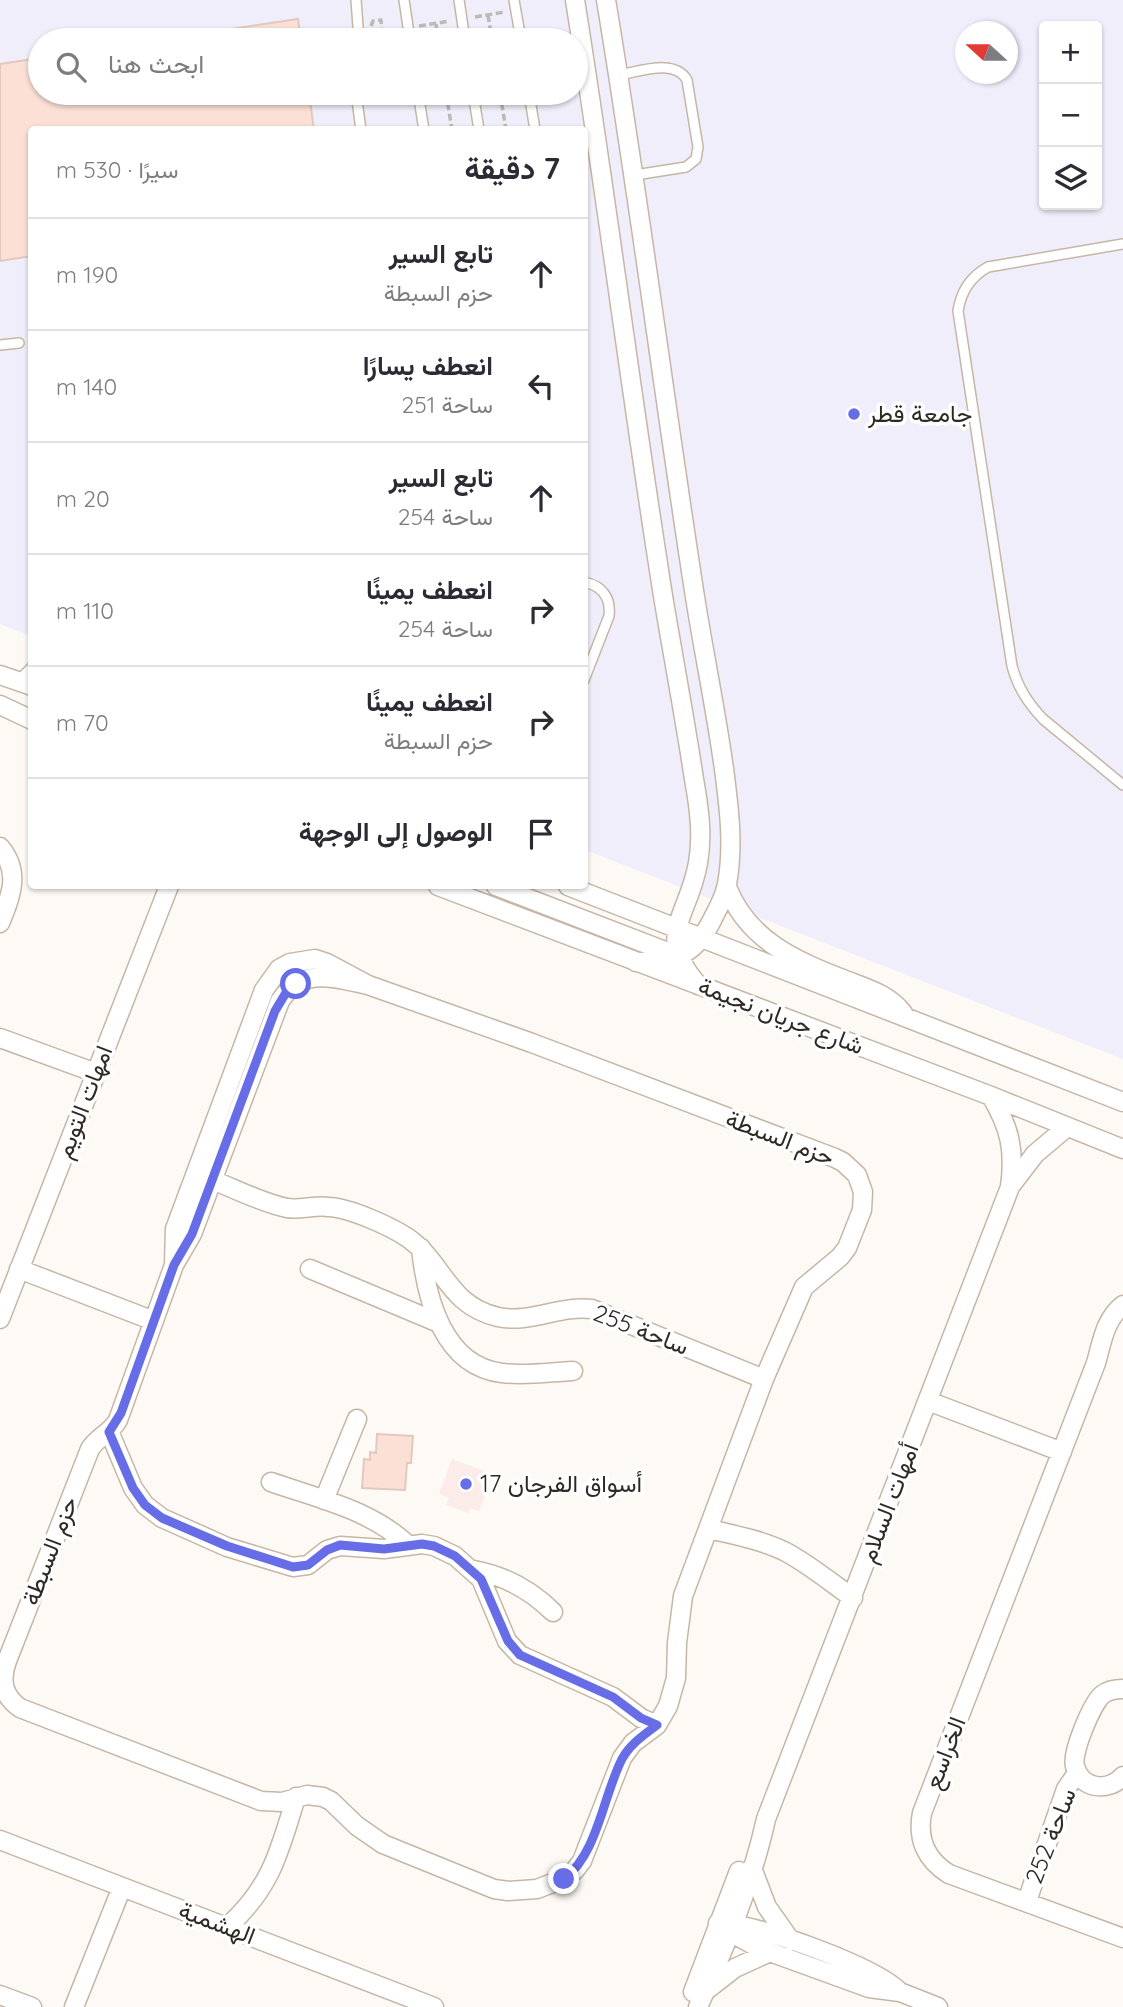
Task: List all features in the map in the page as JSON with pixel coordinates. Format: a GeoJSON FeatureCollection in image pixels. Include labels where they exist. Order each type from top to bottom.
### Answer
{"type":"FeatureCollection","features":[{"type":"Feature","properties":{"kind":"street"},"geometry":{"type":"LineString","coordinates":[[575,0],[579,28]]}},
{"type":"Feature","properties":{"kind":"street"},"geometry":{"type":"LineString","coordinates":[[606,0],[635,175],[730,823],[727,887],[703,938],[693,948],[678,956],[659,961],[636,962]]}},
{"type":"Feature","properties":{"kind":"street"},"geometry":{"type":"LineString","coordinates":[[588,56],[614,50]]}},
{"type":"Feature","properties":{"kind":"street"},"geometry":{"type":"LineString","coordinates":[[588,84],[664,602],[696,793],[700,847],[694,881],[676,927],[675,943],[683,967],[698,985]]}},
{"type":"Feature","properties":{"kind":"street"},"geometry":{"type":"LineString","coordinates":[[664,602],[695,597]]}},
{"type":"Feature","properties":{"kind":"street"},"geometry":{"type":"LineString","coordinates":[[0,675],[24,684]]}},
{"type":"Feature","properties":{"kind":"street"},"geometry":{"type":"LineString","coordinates":[[0,705],[28,718]]}},
{"type":"Feature","properties":{"kind":"street"},"geometry":{"type":"LineString","coordinates":[[0,847],[10,862],[13,881],[0,923]]}},
{"type":"Feature","properties":{"kind":"street"},"geometry":{"type":"LineString","coordinates":[[727,887],[742,916],[765,939],[805,964],[886,996],[907,1019]]}},
{"type":"Feature","properties":{"kind":"street","name":"امهات التويم"},"geometry":{"type":"LineString","coordinates":[[0,1319],[168,889]]}},
{"type":"Feature","properties":{"kind":"street","name":"شارع جريان نجيمة"},"geometry":{"type":"LineString","coordinates":[[446,889],[991,1096],[1123,1149]]}},
{"type":"Feature","properties":{"kind":"street"},"geometry":{"type":"LineString","coordinates":[[504,889],[678,956]]}},
{"type":"Feature","properties":{"kind":"street","name":"شارع جريان نجيمة"},"geometry":{"type":"LineString","coordinates":[[576,889],[1123,1102]]}},
{"type":"Feature","properties":{"kind":"street","name":"حزم السبطة"},"geometry":{"type":"LineString","coordinates":[[174,1265],[175,1228],[216,1142],[240,1078],[264,990],[279,970],[290,962],[315,960],[327,963],[369,985],[835,1158],[850,1168],[860,1183],[863,1201],[852,1238],[840,1257],[804,1287],[764,1379],[683,1597],[676,1678],[668,1706],[657,1725],[634,1743],[622,1758],[582,1861],[564,1879],[537,1889],[508,1891],[480,1884],[383,1844],[357,1826],[331,1801],[316,1795],[282,1802],[261,1801],[20,1708],[8,1696],[3,1679],[7,1661],[90,1449],[118,1420],[174,1265],[192,1234],[212,1180],[216,1142]]}},
{"type":"Feature","properties":{"kind":"street","name":"حزم السبطة"},"geometry":{"type":"LineString","coordinates":[[240,1078],[287,991],[305,979],[317,977],[369,985]]}},
{"type":"Feature","properties":{"kind":"street"},"geometry":{"type":"LineString","coordinates":[[271,980],[287,991]]}},
{"type":"Feature","properties":{"kind":"street"},"geometry":{"type":"LineString","coordinates":[[0,1038],[96,1073]]}},
{"type":"Feature","properties":{"kind":"street","name":"أمهات السلام"},"geometry":{"type":"LineString","coordinates":[[688,2007],[752,1868],[766,1819],[1010,1187],[1010,1138],[1006,1123],[991,1096]]}},
{"type":"Feature","properties":{"kind":"street","name":"أمهات السلام"},"geometry":{"type":"LineString","coordinates":[[1010,1187],[1035,1154],[1067,1127]]}},
{"type":"Feature","properties":{"kind":"street"},"geometry":{"type":"LineString","coordinates":[[212,1180],[286,1208],[326,1206],[395,1230],[421,1248],[422,1266],[439,1323],[456,1350],[467,1359],[491,1371],[573,1371]]}},
{"type":"Feature","properties":{"kind":"street","name":"ساحة 255"},"geometry":{"type":"LineString","coordinates":[[421,1248],[454,1292],[474,1307],[497,1317],[522,1319],[569,1308],[592,1309],[764,1379]]}},
{"type":"Feature","properties":{"kind":"street"},"geometry":{"type":"LineString","coordinates":[[19,1269],[154,1321]]}},
{"type":"Feature","properties":{"kind":"street"},"geometry":{"type":"LineString","coordinates":[[310,1269],[439,1323]]}},
{"type":"Feature","properties":{"kind":"street","name":"الخراسع"},"geometry":{"type":"LineString","coordinates":[[1123,1305],[1112,1315],[1107,1325],[1096,1363],[920,1823],[923,1844],[933,1862],[941,1869],[1123,1938]]}},
{"type":"Feature","properties":{"kind":"street","name":"الخراسع"},"geometry":{"type":"LineString","coordinates":[[1096,1363],[1123,1321]]}},
{"type":"Feature","properties":{"kind":"street"},"geometry":{"type":"LineString","coordinates":[[928,1401],[1062,1452]]}},
{"type":"Feature","properties":{"kind":"street"},"geometry":{"type":"LineString","coordinates":[[324,1500],[357,1419]]}},
{"type":"Feature","properties":{"kind":"street"},"geometry":{"type":"LineString","coordinates":[[109,1432],[133,1488],[145,1505],[162,1518],[227,1546],[293,1567],[308,1565],[327,1550],[340,1545],[384,1549],[422,1544],[445,1550],[474,1570],[487,1589],[508,1641],[520,1655],[613,1697],[641,1718],[657,1725]]}},
{"type":"Feature","properties":{"kind":"street"},"geometry":{"type":"LineString","coordinates":[[271,1482],[377,1521],[409,1546]]}},
{"type":"Feature","properties":{"kind":"street"},"geometry":{"type":"LineString","coordinates":[[709,1529],[764,1543],[783,1551],[808,1565],[853,1598]]}},
{"type":"Feature","properties":{"kind":"street"},"geometry":{"type":"LineString","coordinates":[[474,1570],[518,1584],[553,1612]]}},
{"type":"Feature","properties":{"kind":"street","name":"ساحة 252"},"geometry":{"type":"LineString","coordinates":[[1123,1689],[1107,1692],[1096,1703],[1075,1752],[1077,1773],[1087,1783],[1100,1787],[1114,1784],[1123,1776]]}},
{"type":"Feature","properties":{"kind":"street","name":"ساحة 252"},"geometry":{"type":"LineString","coordinates":[[1027,1901],[1066,1789],[1077,1773]]}},
{"type":"Feature","properties":{"kind":"street"},"geometry":{"type":"LineString","coordinates":[[228,1926],[249,1906],[269,1878],[277,1861],[296,1797]]}},
{"type":"Feature","properties":{"kind":"street","name":"أمهات السلام"},"geometry":{"type":"LineString","coordinates":[[702,1999],[727,1926],[747,1852],[766,1819]]}},
{"type":"Feature","properties":{"kind":"street","name":"الهشمية"},"geometry":{"type":"LineString","coordinates":[[0,1840],[434,2007]]}},
{"type":"Feature","properties":{"kind":"street"},"geometry":{"type":"LineString","coordinates":[[752,1868],[767,1907],[792,1941]]}},
{"type":"Feature","properties":{"kind":"street"},"geometry":{"type":"LineString","coordinates":[[74,2007],[122,1887]]}},
{"type":"Feature","properties":{"kind":"street"},"geometry":{"type":"LineString","coordinates":[[727,1926],[756,1928],[792,1941],[875,1974],[901,1992],[938,2007]]}},
{"type":"Feature","properties":{"kind":"street"},"geometry":{"type":"LineString","coordinates":[[727,1926],[770,1952],[869,1988],[901,1992]]}},
{"type":"Feature","properties":{"kind":"street"},"geometry":{"type":"LineString","coordinates":[[702,1999],[735,1968],[770,1952]]}},
{"type":"Feature","properties":{"kind":"street"},"geometry":{"type":"LineString","coordinates":[[0,1995],[32,2007]]}},
{"type":"Feature","properties":{"kind":"lane"},"geometry":{"type":"LineString","coordinates":[[356,0],[358,28]]}},
{"type":"Feature","properties":{"kind":"lane"},"geometry":{"type":"LineString","coordinates":[[404,0],[408,28]]}},
{"type":"Feature","properties":{"kind":"lane"},"geometry":{"type":"LineString","coordinates":[[459,0],[463,28]]}},
{"type":"Feature","properties":{"kind":"lane"},"geometry":{"type":"LineString","coordinates":[[515,5],[519,28]]}},
{"type":"Feature","properties":{"kind":"lane"},"geometry":{"type":"LineString","coordinates":[[618,75],[674,68],[684,74],[687,80],[698,147],[695,159],[686,167],[635,175]]}},
{"type":"Feature","properties":{"kind":"lane"},"geometry":{"type":"LineString","coordinates":[[358,105],[360,126]]}},
{"type":"Feature","properties":{"kind":"lane"},"geometry":{"type":"LineString","coordinates":[[420,105],[423,126]]}},
{"type":"Feature","properties":{"kind":"lane"},"geometry":{"type":"LineString","coordinates":[[475,105],[478,126]]}},
{"type":"Feature","properties":{"kind":"lane"},"geometry":{"type":"LineString","coordinates":[[531,105],[534,126]]}},
{"type":"Feature","properties":{"kind":"lane"},"geometry":{"type":"LineString","coordinates":[[1123,244],[988,267],[970,280],[959,300],[958,311],[1016,681],[1032,708],[1043,719],[1123,786]]}},
{"type":"Feature","properties":{"kind":"lane"},"geometry":{"type":"LineString","coordinates":[[0,345],[19,343]]}},
{"type":"Feature","properties":{"kind":"lane"},"geometry":{"type":"LineString","coordinates":[[588,583],[599,587],[605,593],[610,608],[588,670]]}},
{"type":"Feature","properties":{"kind":"path"},"geometry":{"type":"LineString","coordinates":[[408,28],[488,15],[515,5]]}},
{"type":"Feature","properties":{"kind":"path"},"geometry":{"type":"LineString","coordinates":[[488,15],[490,28]]}},
{"type":"Feature","properties":{"kind":"path"},"geometry":{"type":"LineString","coordinates":[[371,28],[373,21],[381,20],[382,28]]}},
{"type":"Feature","properties":{"kind":"path"},"geometry":{"type":"LineString","coordinates":[[436,23],[437,28]]}},
{"type":"Feature","properties":{"kind":"path"},"geometry":{"type":"LineString","coordinates":[[448,105],[451,126]]}},
{"type":"Feature","properties":{"kind":"path"},"geometry":{"type":"LineString","coordinates":[[502,105],[505,126]]}},
{"type":"Feature","properties":{"kind":"shaded area","name":"جامعة قطر"},"geometry":{"type":"Polygon","coordinates":[[[0,0],[1123,0],[1123,1059],[588,851],[588,126],[28,126],[28,635],[0,624],[0,0]]]}},
{"type":"Feature","properties":{"kind":"shaded area","name":"أسواق الفرجان 17"},"geometry":{"type":"Polygon","coordinates":[[[452,1459],[493,1474],[479,1511],[470,1508],[468,1513],[446,1505],[449,1498],[439,1494],[452,1459]]]}},
{"type":"Feature","properties":{"kind":"building"},"geometry":{"type":"Polygon","coordinates":[[[298,19],[299,28],[237,28],[298,19]]]}},
{"type":"Feature","properties":{"kind":"building"},"geometry":{"type":"Polygon","coordinates":[[[28,60],[28,105],[311,105],[313,126],[28,126],[28,257],[0,261],[0,64],[28,60]]]}},
{"type":"Feature","properties":{"kind":"building"},"geometry":{"type":"Polygon","coordinates":[[[377,1434],[413,1436],[405,1490],[362,1488],[364,1459],[370,1460],[370,1452],[376,1453],[377,1434]]]}},
{"type":"Feature","properties":{"kind":"place","name":"جامعة قطر"},"geometry":{"type":"Point","coordinates":[854,414]}},
{"type":"Feature","properties":{"kind":"place","name":"أسواق الفرجان 17"},"geometry":{"type":"Point","coordinates":[466,1484]}},
{"type":"Feature","properties":{"kind":"route"},"geometry":{"type":"LineString","coordinates":[[296,984],[287,991],[275,1011],[192,1234],[174,1265],[121,1413],[109,1432],[133,1488],[145,1505],[162,1518],[227,1546],[293,1567],[308,1565],[327,1550],[340,1545],[384,1549],[422,1544],[445,1550],[465,1562],[481,1579],[508,1641],[520,1655],[528,1661],[606,1693],[641,1718],[657,1725],[634,1743],[622,1758],[582,1861],[564,1879]]}}]}
